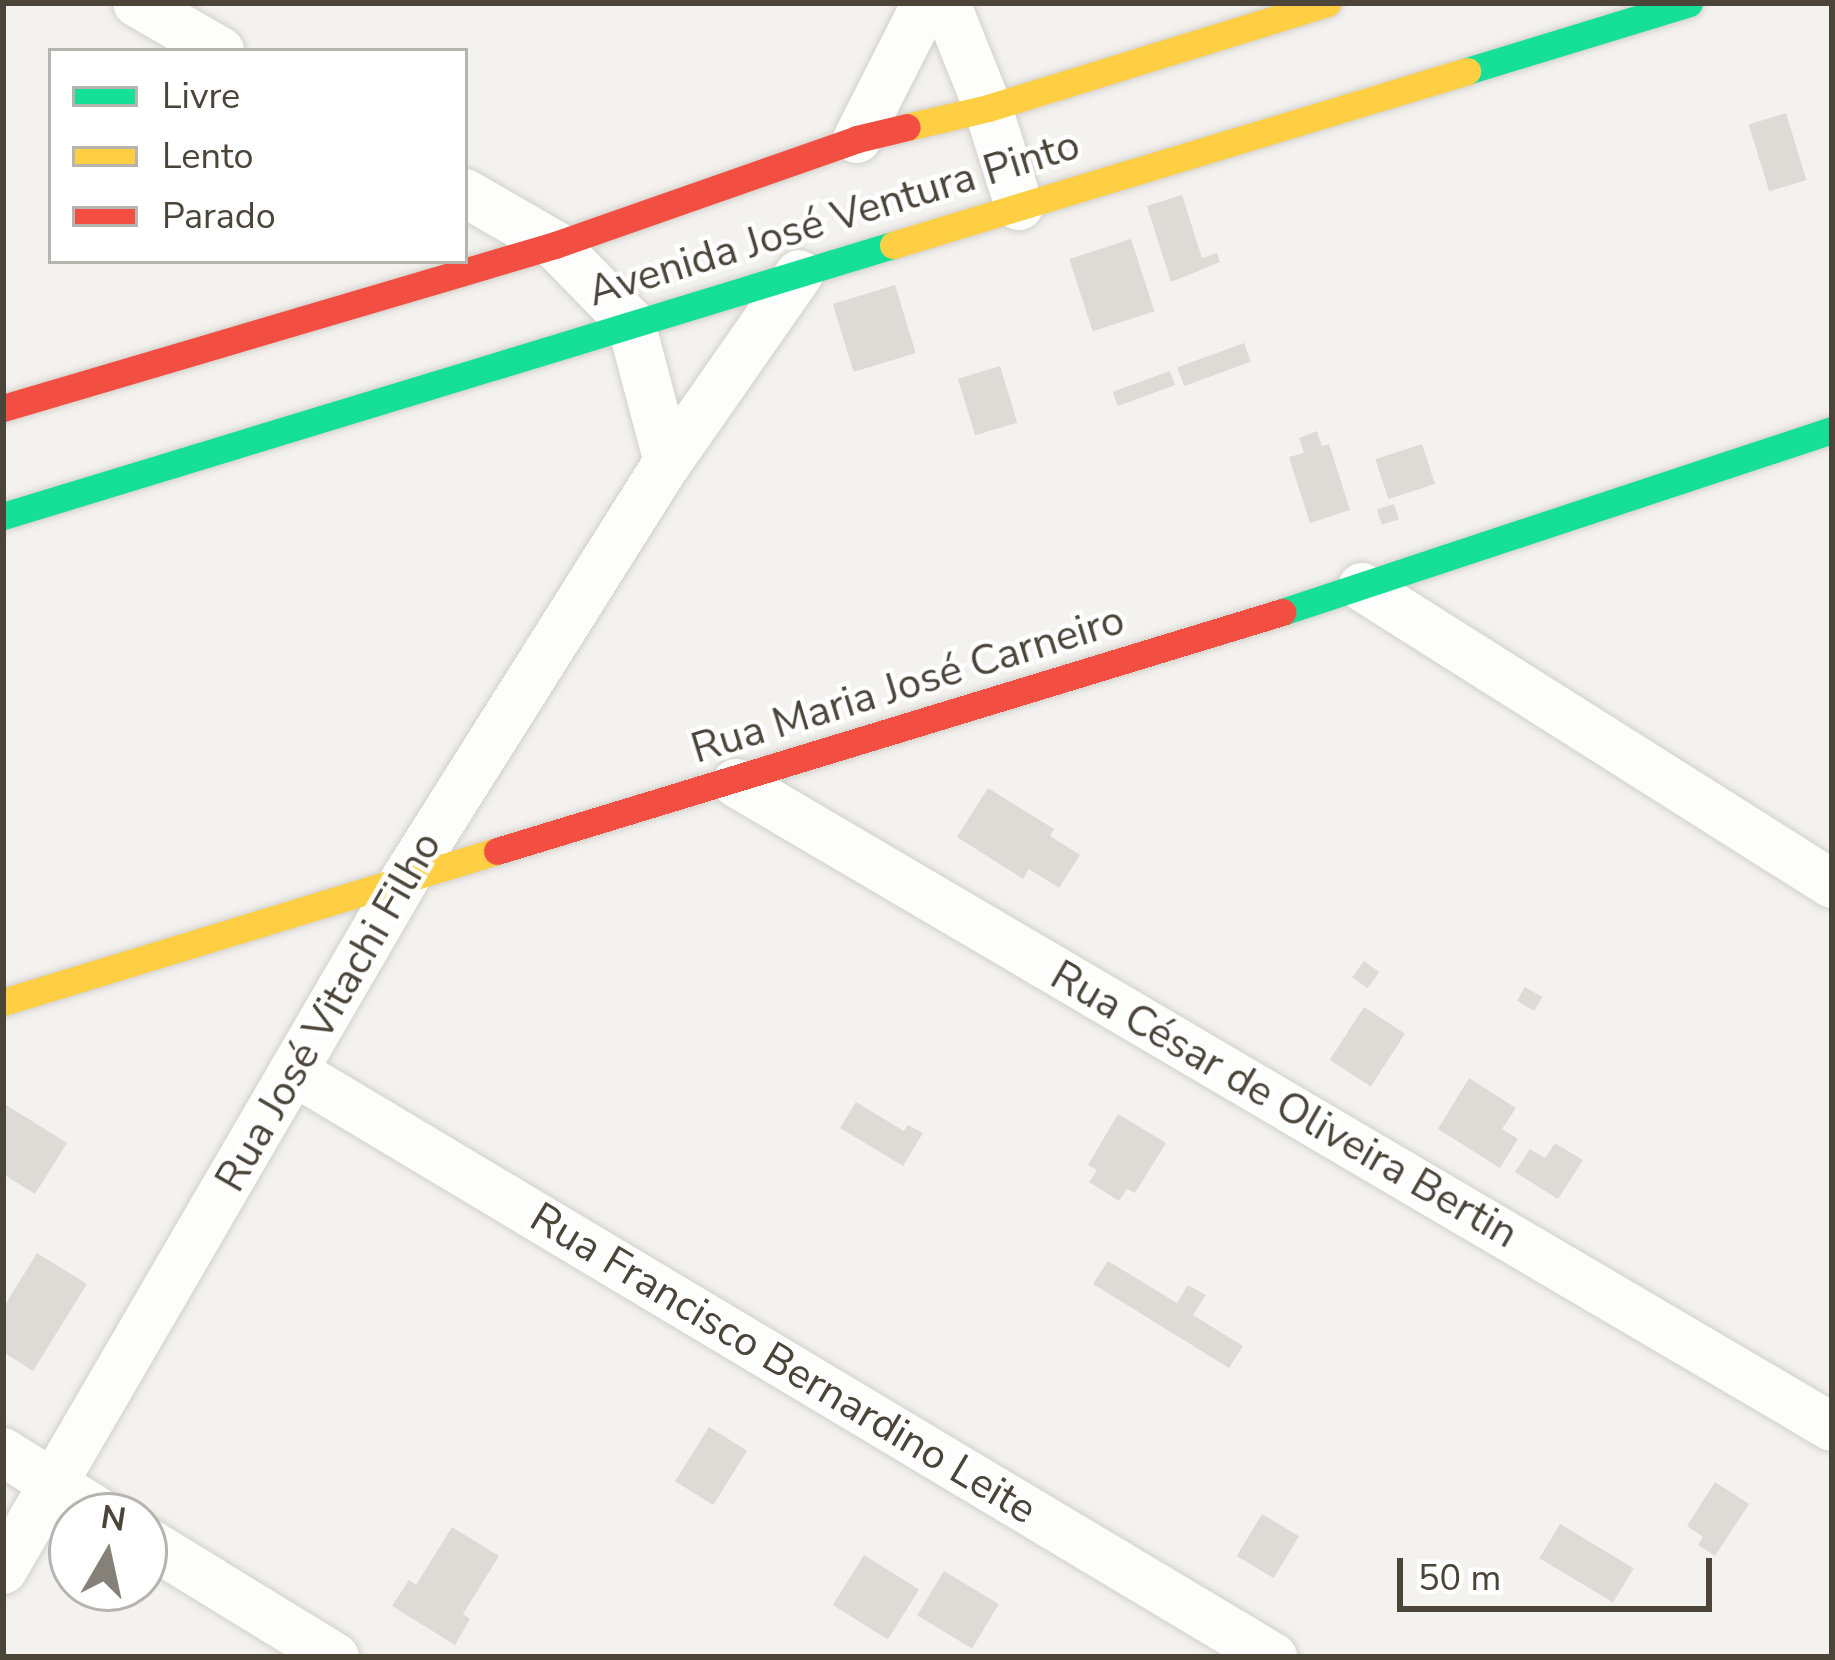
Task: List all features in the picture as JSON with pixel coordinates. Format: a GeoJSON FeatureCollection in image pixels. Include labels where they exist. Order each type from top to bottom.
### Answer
{"type":"FeatureCollection","features":[{"type":"Feature","properties":{"kind":"main road","name":"Avenida José Ventura Pinto"},"geometry":{"type":"LineString","coordinates":[[3,408],[555,245],[857,139],[988,108],[1327,3]]}},
{"type":"Feature","properties":{"kind":"main road","name":"Avenida José Ventura Pinto"},"geometry":{"type":"LineString","coordinates":[[3,516],[1689,3]]}},
{"type":"Feature","properties":{"kind":"main road","name":"Rua Maria José Carneiro"},"geometry":{"type":"LineString","coordinates":[[3,1002],[736,783],[1362,587],[1832,430]]}},
{"type":"Feature","properties":{"kind":"street"},"geometry":{"type":"LineString","coordinates":[[137,3],[215,48]]}},
{"type":"Feature","properties":{"kind":"street"},"geometry":{"type":"LineString","coordinates":[[857,139],[926,3]]}},
{"type":"Feature","properties":{"kind":"street"},"geometry":{"type":"LineString","coordinates":[[946,3],[988,108],[1019,206]]}},
{"type":"Feature","properties":{"kind":"street"},"geometry":{"type":"LineString","coordinates":[[468,195],[555,245],[631,323],[668,462]]}},
{"type":"Feature","properties":{"kind":"street","name":"Rua José Vitachi Filho"},"geometry":{"type":"LineString","coordinates":[[3,1570],[404,879],[668,462],[799,274]]}},
{"type":"Feature","properties":{"kind":"street"},"geometry":{"type":"LineString","coordinates":[[1362,587],[1832,884]]}},
{"type":"Feature","properties":{"kind":"street","name":"Rua César de Oliveira Bertin"},"geometry":{"type":"LineString","coordinates":[[736,783],[1832,1427]]}},
{"type":"Feature","properties":{"kind":"street","name":"Rua Francisco Bernardino Leite"},"geometry":{"type":"LineString","coordinates":[[293,1071],[1273,1657]]}},
{"type":"Feature","properties":{"kind":"street"},"geometry":{"type":"LineString","coordinates":[[3,1452],[66,1492]]}},
{"type":"Feature","properties":{"kind":"street"},"geometry":{"type":"LineString","coordinates":[[168,1555],[335,1657]]}},
{"type":"Feature","properties":{"kind":"building"},"geometry":{"type":"Polygon","coordinates":[[[1786,113],[1806,180],[1769,191],[1749,124],[1786,113]]]}},
{"type":"Feature","properties":{"kind":"building"},"geometry":{"type":"Polygon","coordinates":[[[1182,195],[1202,258],[1217,253],[1220,262],[1171,282],[1147,206],[1182,195]]]}},
{"type":"Feature","properties":{"kind":"building"},"geometry":{"type":"Polygon","coordinates":[[[1131,239],[1154,311],[1093,331],[1069,259],[1131,239]]]}},
{"type":"Feature","properties":{"kind":"building"},"geometry":{"type":"Polygon","coordinates":[[[895,285],[916,353],[854,372],[833,304],[895,285]]]}},
{"type":"Feature","properties":{"kind":"building"},"geometry":{"type":"Polygon","coordinates":[[[1244,343],[1251,362],[1184,386],[1177,367],[1244,343]]]}},
{"type":"Feature","properties":{"kind":"building"},"geometry":{"type":"Polygon","coordinates":[[[1000,366],[1017,422],[975,435],[958,379],[1000,366]]]}},
{"type":"Feature","properties":{"kind":"building"},"geometry":{"type":"Polygon","coordinates":[[[1170,371],[1175,385],[1118,406],[1113,392],[1170,371]]]}},
{"type":"Feature","properties":{"kind":"building"},"geometry":{"type":"Polygon","coordinates":[[[1317,431],[1322,446],[1329,444],[1350,510],[1310,523],[1289,457],[1304,453],[1299,438],[1317,431]]]}},
{"type":"Feature","properties":{"kind":"building"},"geometry":{"type":"Polygon","coordinates":[[[1422,444],[1435,484],[1388,499],[1375,459],[1422,444]]]}},
{"type":"Feature","properties":{"kind":"building"},"geometry":{"type":"Polygon","coordinates":[[[1394,504],[1399,519],[1382,525],[1377,510],[1394,504]]]}},
{"type":"Feature","properties":{"kind":"building"},"geometry":{"type":"Polygon","coordinates":[[[988,788],[1054,829],[1050,836],[1080,855],[1059,888],[1029,869],[1023,879],[957,837],[988,788]]]}},
{"type":"Feature","properties":{"kind":"building"},"geometry":{"type":"Polygon","coordinates":[[[1364,961],[1379,972],[1368,988],[1352,977],[1364,961]]]}},
{"type":"Feature","properties":{"kind":"building"},"geometry":{"type":"Polygon","coordinates":[[[1525,987],[1542,997],[1534,1011],[1517,1001],[1525,987]]]}},
{"type":"Feature","properties":{"kind":"building"},"geometry":{"type":"Polygon","coordinates":[[[1364,1007],[1405,1034],[1371,1087],[1330,1060],[1364,1007]]]}},
{"type":"Feature","properties":{"kind":"building"},"geometry":{"type":"Polygon","coordinates":[[[1469,1078],[1516,1108],[1502,1129],[1518,1139],[1500,1168],[1438,1129],[1469,1078]]]}},
{"type":"Feature","properties":{"kind":"building"},"geometry":{"type":"Polygon","coordinates":[[[856,1102],[904,1131],[908,1125],[923,1133],[903,1166],[840,1128],[856,1102]]]}},
{"type":"Feature","properties":{"kind":"building"},"geometry":{"type":"Polygon","coordinates":[[[3,1103],[67,1143],[35,1194],[3,1174],[3,1103]]]}},
{"type":"Feature","properties":{"kind":"building"},"geometry":{"type":"Polygon","coordinates":[[[1118,1114],[1166,1143],[1135,1193],[1127,1189],[1119,1201],[1089,1182],[1097,1170],[1088,1165],[1118,1114]]]}},
{"type":"Feature","properties":{"kind":"building"},"geometry":{"type":"Polygon","coordinates":[[[1555,1143],[1583,1160],[1558,1199],[1515,1172],[1530,1149],[1545,1158],[1555,1143]]]}},
{"type":"Feature","properties":{"kind":"building"},"geometry":{"type":"Polygon","coordinates":[[[37,1253],[87,1284],[33,1371],[3,1352],[3,1308],[37,1253]]]}},
{"type":"Feature","properties":{"kind":"building"},"geometry":{"type":"Polygon","coordinates":[[[1108,1261],[1177,1303],[1188,1285],[1206,1295],[1193,1315],[1243,1346],[1229,1368],[1093,1284],[1108,1261]]]}},
{"type":"Feature","properties":{"kind":"building"},"geometry":{"type":"Polygon","coordinates":[[[709,1427],[747,1451],[713,1505],[675,1481],[709,1427]]]}},
{"type":"Feature","properties":{"kind":"building"},"geometry":{"type":"Polygon","coordinates":[[[1715,1482],[1749,1504],[1715,1556],[1698,1545],[1703,1537],[1687,1526],[1715,1482]]]}},
{"type":"Feature","properties":{"kind":"building"},"geometry":{"type":"Polygon","coordinates":[[[1262,1514],[1299,1536],[1274,1578],[1237,1556],[1262,1514]]]}},
{"type":"Feature","properties":{"kind":"building"},"geometry":{"type":"Polygon","coordinates":[[[1560,1524],[1634,1568],[1613,1603],[1539,1558],[1560,1524]]]}},
{"type":"Feature","properties":{"kind":"building"},"geometry":{"type":"Polygon","coordinates":[[[452,1527],[499,1556],[463,1614],[470,1619],[455,1645],[392,1606],[409,1580],[416,1585],[452,1527]]]}},
{"type":"Feature","properties":{"kind":"building"},"geometry":{"type":"Polygon","coordinates":[[[864,1555],[919,1589],[888,1639],[833,1605],[864,1555]]]}},
{"type":"Feature","properties":{"kind":"building"},"geometry":{"type":"Polygon","coordinates":[[[944,1571],[999,1604],[972,1649],[917,1616],[944,1571]]]}},
{"type":"Feature","properties":{"kind":"traffic: fast"},"geometry":{"type":"LineString","coordinates":[[1467,71],[1689,3]]}},
{"type":"Feature","properties":{"kind":"traffic: fast"},"geometry":{"type":"LineString","coordinates":[[3,516],[893,245]]}},
{"type":"Feature","properties":{"kind":"traffic: fast"},"geometry":{"type":"LineString","coordinates":[[1282,612],[1832,430]]}},
{"type":"Feature","properties":{"kind":"traffic: slow"},"geometry":{"type":"LineString","coordinates":[[907,127],[988,108],[1327,3]]}},
{"type":"Feature","properties":{"kind":"traffic: slow"},"geometry":{"type":"LineString","coordinates":[[893,245],[1467,71]]}},
{"type":"Feature","properties":{"kind":"traffic: slow"},"geometry":{"type":"LineString","coordinates":[[3,1002],[497,851]]}},
{"type":"Feature","properties":{"kind":"traffic: jam"},"geometry":{"type":"LineString","coordinates":[[3,408],[555,245],[857,139],[907,127]]}},
{"type":"Feature","properties":{"kind":"traffic: jam"},"geometry":{"type":"LineString","coordinates":[[497,851],[1282,612]]}}]}
